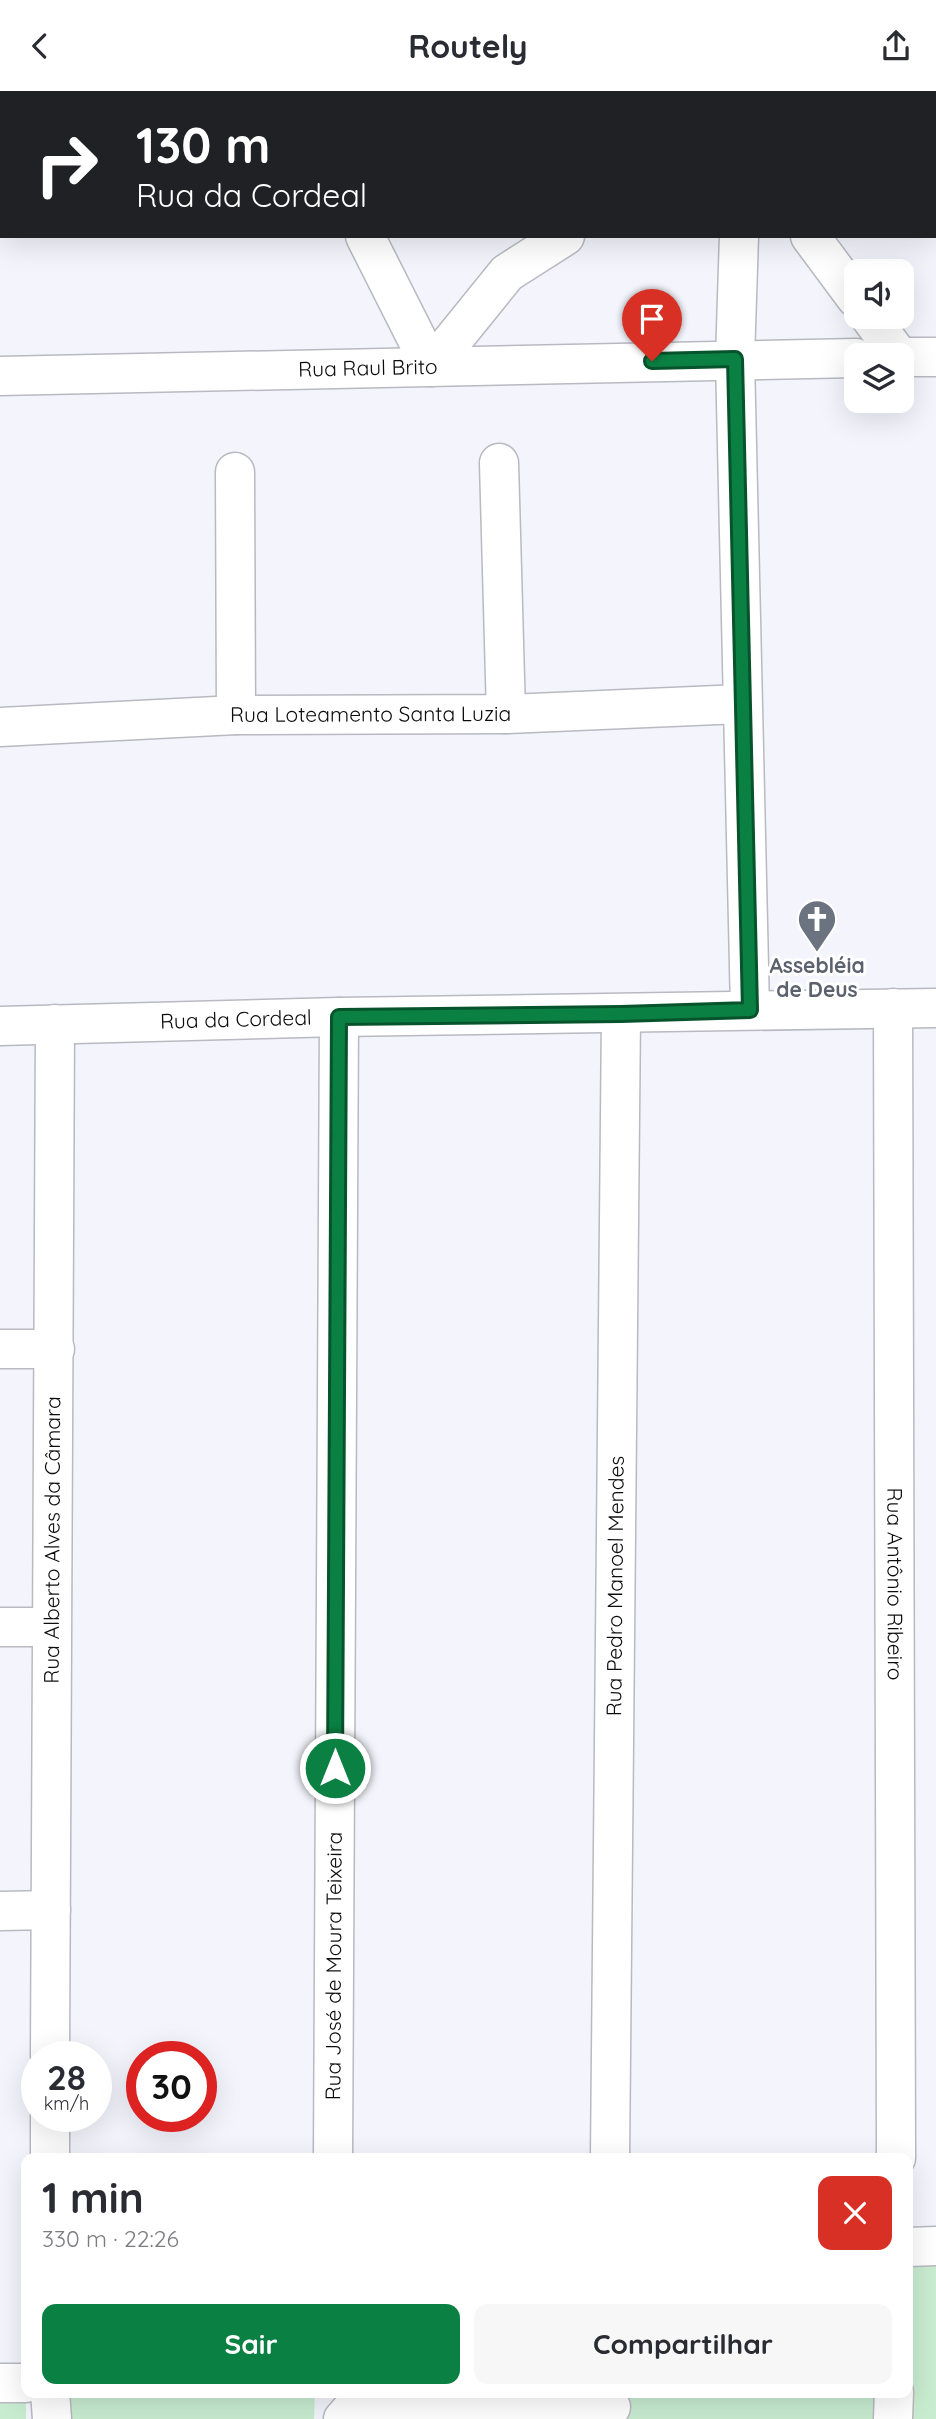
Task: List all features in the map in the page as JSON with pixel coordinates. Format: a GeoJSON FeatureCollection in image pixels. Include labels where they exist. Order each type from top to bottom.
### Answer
{"type":"FeatureCollection","features":[{"type":"Feature","properties":{"kind":"street"},"geometry":{"type":"LineString","coordinates":[[366,238],[431,367],[507,273],[562,238]]}},
{"type":"Feature","properties":{"kind":"street"},"geometry":{"type":"LineString","coordinates":[[739,238],[735,359],[750,1010]]}},
{"type":"Feature","properties":{"kind":"street"},"geometry":{"type":"LineString","coordinates":[[811,238],[844,282]]}},
{"type":"Feature","properties":{"kind":"street"},"geometry":{"type":"LineString","coordinates":[[879,329],[890,343]]}},
{"type":"Feature","properties":{"kind":"street"},"geometry":{"type":"LineString","coordinates":[[914,356],[936,357]]}},
{"type":"Feature","properties":{"kind":"street","name":"Rua Raul Brito"},"geometry":{"type":"LineString","coordinates":[[0,376],[844,358]]}},
{"type":"Feature","properties":{"kind":"street"},"geometry":{"type":"LineString","coordinates":[[499,463],[506,714]]}},
{"type":"Feature","properties":{"kind":"street"},"geometry":{"type":"LineString","coordinates":[[235,472],[236,715]]}},
{"type":"Feature","properties":{"kind":"street","name":"Rua Loteamento Santa Luzia"},"geometry":{"type":"LineString","coordinates":[[0,727],[236,715],[506,714],[741,704]]}},
{"type":"Feature","properties":{"kind":"street","name":"Rua da Cordeal"},"geometry":{"type":"LineString","coordinates":[[0,1026],[339,1017],[936,1007]]}},
{"type":"Feature","properties":{"kind":"street","name":"Rua Antônio Ribeiro"},"geometry":{"type":"LineString","coordinates":[[893,1008],[896,2153]]}},
{"type":"Feature","properties":{"kind":"street","name":"Rua Pedro Manoel Mendes"},"geometry":{"type":"LineString","coordinates":[[610,2153],[621,1014]]}},
{"type":"Feature","properties":{"kind":"street","name":"Rua José de Moura Teixeira"},"geometry":{"type":"LineString","coordinates":[[333,2153],[339,1017]]}},
{"type":"Feature","properties":{"kind":"street","name":"Rua Alberto Alves da Câmara"},"geometry":{"type":"LineString","coordinates":[[50,2041],[55,1024]]}},
{"type":"Feature","properties":{"kind":"street"},"geometry":{"type":"LineString","coordinates":[[0,1349],[55,1349]]}},
{"type":"Feature","properties":{"kind":"street"},"geometry":{"type":"LineString","coordinates":[[0,1627],[51,1627]]}},
{"type":"Feature","properties":{"kind":"street"},"geometry":{"type":"LineString","coordinates":[[0,1911],[51,1910]]}},
{"type":"Feature","properties":{"kind":"street"},"geometry":{"type":"LineString","coordinates":[[50,2132],[50,2153]]}},
{"type":"Feature","properties":{"kind":"street"},"geometry":{"type":"LineString","coordinates":[[913,2247],[936,2246]]}},
{"type":"Feature","properties":{"kind":"street"},"geometry":{"type":"LineString","coordinates":[[0,2383],[21,2383]]}},
{"type":"Feature","properties":{"kind":"street"},"geometry":{"type":"LineString","coordinates":[[50,2398],[52,2419]]}},
{"type":"Feature","properties":{"kind":"street"},"geometry":{"type":"LineString","coordinates":[[893,2419],[894,2398]]}},
{"type":"Feature","properties":{"kind":"street"},"geometry":{"type":"LineString","coordinates":[[343,2419],[351,2410],[362,2407],[610,2406]]}},
{"type":"Feature","properties":{"kind":"green space"},"geometry":{"type":"Polygon","coordinates":[[[913,2252],[936,2252],[936,2419],[623,2419],[623,2398],[913,2398],[913,2252]]]}},
{"type":"Feature","properties":{"kind":"green space"},"geometry":{"type":"Polygon","coordinates":[[[0,2393],[21,2393],[21,2398],[26,2398],[26,2419],[0,2419],[0,2393]]]}},
{"type":"Feature","properties":{"kind":"green space"},"geometry":{"type":"Polygon","coordinates":[[[56,2398],[315,2398],[314,2419],[56,2419],[56,2398]]]}},
{"type":"Feature","properties":{"kind":"place","name":"Assebléia de Deus"},"geometry":{"type":"Point","coordinates":[817,953]}},
{"type":"Feature","properties":{"kind":"route"},"geometry":{"type":"LineString","coordinates":[[335,1768],[339,1017],[750,1010],[735,359],[652,361]]}}]}
